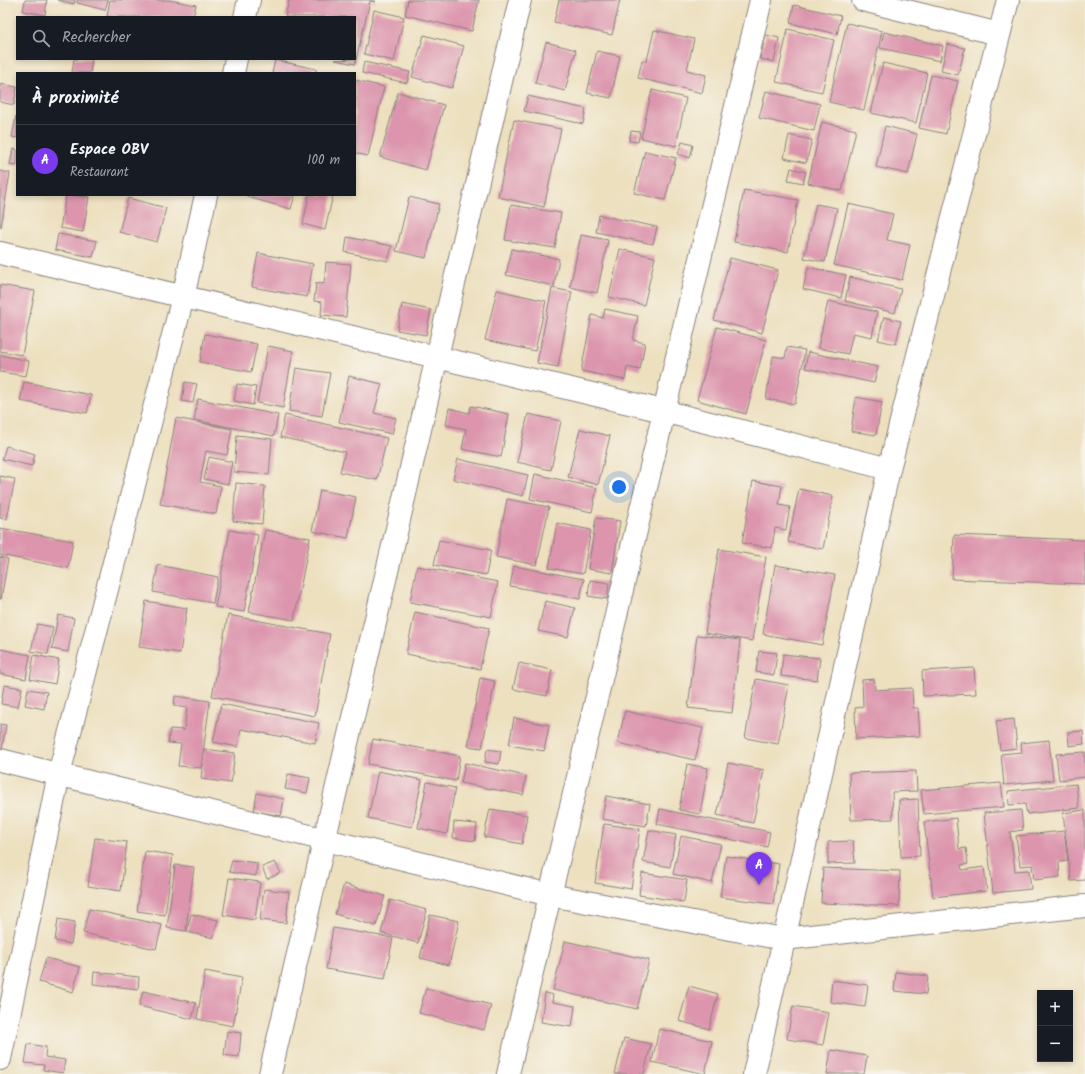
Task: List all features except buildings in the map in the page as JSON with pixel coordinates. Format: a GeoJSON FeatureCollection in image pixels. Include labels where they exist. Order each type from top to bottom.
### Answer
{"type":"FeatureCollection","features":[{"type":"Feature","properties":{"kind":"street"},"geometry":{"type":"LineString","coordinates":[[245,16],[249,0]]}},
{"type":"Feature","properties":{"kind":"street"},"geometry":{"type":"LineString","coordinates":[[270,1074],[520,0]]}},
{"type":"Feature","properties":{"kind":"street"},"geometry":{"type":"LineString","coordinates":[[508,1074],[761,0]]}},
{"type":"Feature","properties":{"kind":"street"},"geometry":{"type":"LineString","coordinates":[[862,0],[999,34]]}},
{"type":"Feature","properties":{"kind":"street"},"geometry":{"type":"LineString","coordinates":[[754,1074],[783,938],[889,468],[1008,0]]}},
{"type":"Feature","properties":{"kind":"street"},"geometry":{"type":"LineString","coordinates":[[233,72],[236,60]]}},
{"type":"Feature","properties":{"kind":"street"},"geometry":{"type":"LineString","coordinates":[[0,1059],[59,774],[183,297],[206,196]]}},
{"type":"Feature","properties":{"kind":"street"},"geometry":{"type":"LineString","coordinates":[[0,253],[663,411],[889,468]]}},
{"type":"Feature","properties":{"kind":"street"},"geometry":{"type":"LineString","coordinates":[[0,760],[550,895],[783,938],[1085,906]]}},
{"type":"Feature","properties":{"kind":"place","name":"Espace OBV"},"geometry":{"type":"Point","coordinates":[759,885]}}]}
